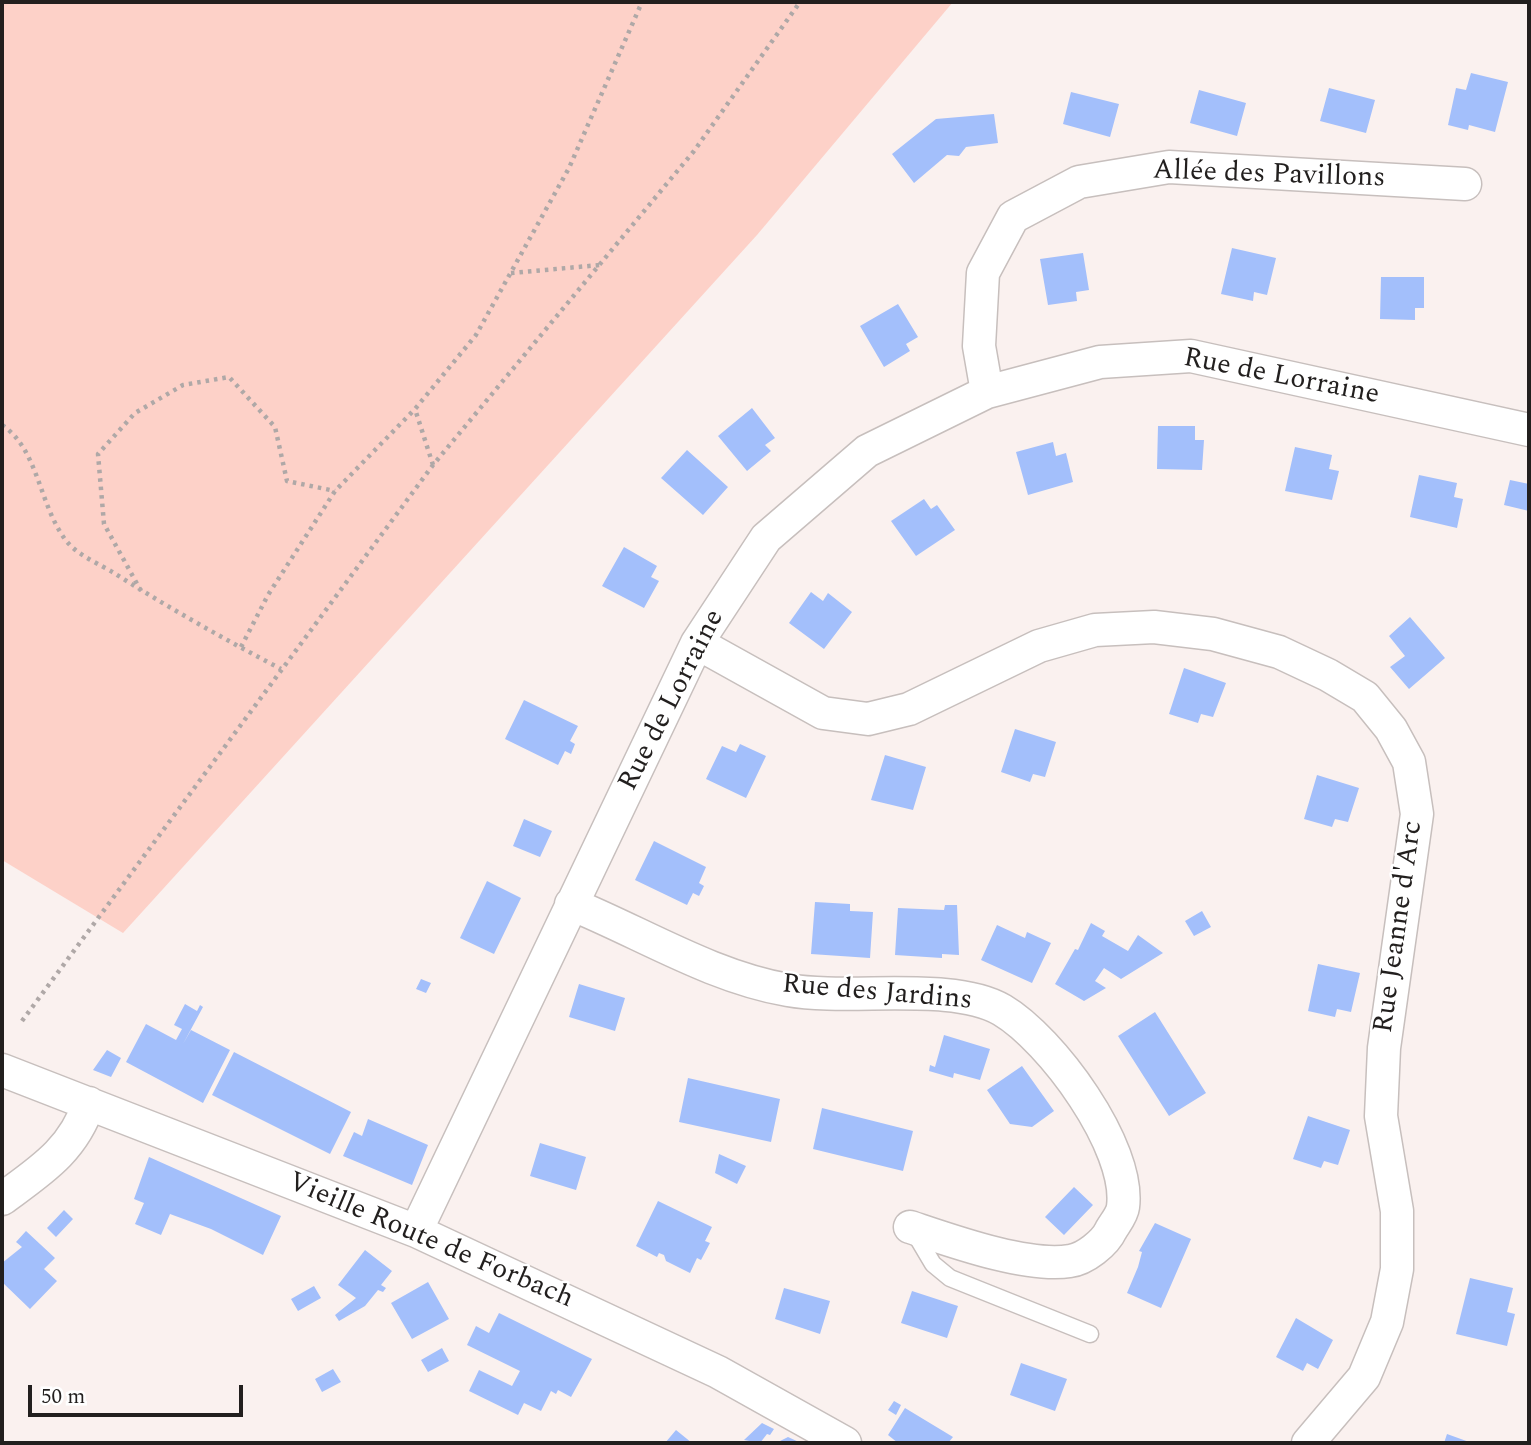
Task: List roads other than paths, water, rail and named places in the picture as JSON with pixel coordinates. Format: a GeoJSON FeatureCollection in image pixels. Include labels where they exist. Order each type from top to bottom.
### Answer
{"type":"FeatureCollection","features":[{"type":"Feature","properties":{"kind":"street","name":"Allée des Pavillons"},"geometry":{"type":"LineString","coordinates":[[987,392],[979,346],[983,273],[1013,217],[1079,182],[1168,167],[1465,184]]}},
{"type":"Feature","properties":{"kind":"street","name":"Rue de Lorraine"},"geometry":{"type":"LineString","coordinates":[[416,1231],[697,643],[766,538],[867,451],[987,392],[1100,362],[1191,356],[1529,430]]}},
{"type":"Feature","properties":{"kind":"street","name":"Rue Jeanne d'Arc"},"geometry":{"type":"LineString","coordinates":[[697,643],[823,713],[868,719],[909,709],[1039,646],[1095,630],[1154,627],[1213,634],[1279,652],[1328,675],[1365,698],[1391,729],[1409,762],[1417,814],[1384,1048],[1381,1116],[1397,1211],[1397,1269],[1387,1322],[1364,1377],[1308,1443]]}},
{"type":"Feature","properties":{"kind":"street","name":"Rue des Jardins"},"geometry":{"type":"LineString","coordinates":[[571,904],[733,976],[786,990],[838,996],[969,997],[1002,1010],[1040,1040],[1090,1108],[1116,1157],[1122,1182],[1123,1209],[1106,1241],[1072,1261],[1037,1261],[959,1243],[911,1227]]}},
{"type":"Feature","properties":{"kind":"street","name":"Vieille Route de Forbach"},"geometry":{"type":"LineString","coordinates":[[2,1070],[416,1231],[719,1372],[845,1443]]}},
{"type":"Feature","properties":{"kind":"street"},"geometry":{"type":"LineString","coordinates":[[2,1199],[56,1160],[85,1116],[89,1103]]}},
{"type":"Feature","properties":{"kind":"lane","name":"Rue des Jardins"},"geometry":{"type":"LineString","coordinates":[[911,1227],[933,1264],[950,1278],[1090,1335]]}}]}
